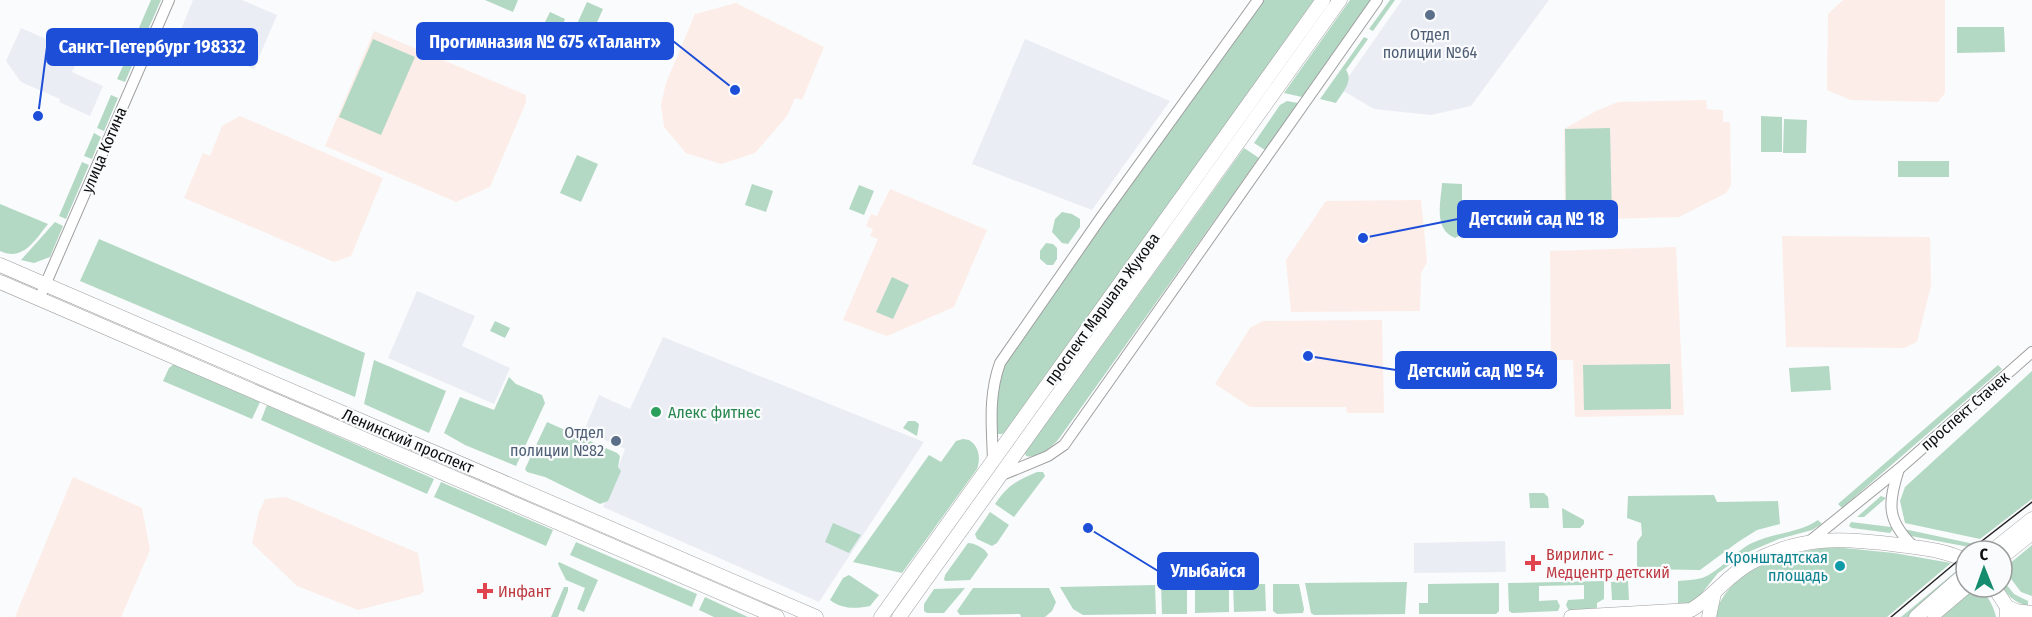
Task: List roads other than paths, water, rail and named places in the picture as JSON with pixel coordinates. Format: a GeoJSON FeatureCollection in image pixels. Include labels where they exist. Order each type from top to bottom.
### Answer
{"type":"FeatureCollection","features":[{"type":"Feature","properties":{"kind":"main road","name":"проспект Маршала Жукова"},"geometry":{"type":"LineString","coordinates":[[881,617],[1323,0]]}},
{"type":"Feature","properties":{"kind":"main road","name":"проспект Маршала Жукова"},"geometry":{"type":"LineString","coordinates":[[899,617],[1340,0]]}},
{"type":"Feature","properties":{"kind":"main road","name":"Ленинский проспект"},"geometry":{"type":"LineString","coordinates":[[0,265],[816,617]]}},
{"type":"Feature","properties":{"kind":"main road","name":"Ленинский проспект"},"geometry":{"type":"LineString","coordinates":[[0,282],[777,617]]}},
{"type":"Feature","properties":{"kind":"main road"},"geometry":{"type":"LineString","coordinates":[[2007,539],[2032,519]]}},
{"type":"Feature","properties":{"kind":"main road"},"geometry":{"type":"LineString","coordinates":[[2014,547],[2032,533]]}},
{"type":"Feature","properties":{"kind":"main road"},"geometry":{"type":"LineString","coordinates":[[1571,617],[1691,610],[1704,602],[1733,573],[1780,550],[1810,541],[1848,539],[1913,546],[1954,556]]}},
{"type":"Feature","properties":{"kind":"main road"},"geometry":{"type":"LineString","coordinates":[[1916,617],[1954,584]]}},
{"type":"Feature","properties":{"kind":"main road"},"geometry":{"type":"LineString","coordinates":[[1709,617],[1714,591]]}},
{"type":"Feature","properties":{"kind":"main road"},"geometry":{"type":"LineString","coordinates":[[1930,617],[1954,596]]}},
{"type":"Feature","properties":{"kind":"main road"},"geometry":{"type":"LineString","coordinates":[[2007,612],[2032,613]]}},
{"type":"Feature","properties":{"kind":"street","name":"улица Котина"},"geometry":{"type":"LineString","coordinates":[[39,299],[169,0]]}},
{"type":"Feature","properties":{"kind":"street"},"geometry":{"type":"LineString","coordinates":[[993,461],[991,398],[999,363],[1258,0]]}},
{"type":"Feature","properties":{"kind":"street"},"geometry":{"type":"LineString","coordinates":[[1002,475],[1048,456],[1064,445],[1377,0]]}},
{"type":"Feature","properties":{"kind":"street","name":"проспект Стачек"},"geometry":{"type":"LineString","coordinates":[[1810,541],[1899,469],[2032,352]]}},
{"type":"Feature","properties":{"kind":"street"},"geometry":{"type":"LineString","coordinates":[[1899,469],[1893,487],[1891,509],[1895,525],[1901,535],[1913,546]]}},
{"type":"Feature","properties":{"kind":"tram line"},"geometry":{"type":"LineString","coordinates":[[1984,539],[2032,502]]}},
{"type":"Feature","properties":{"kind":"tram line"},"geometry":{"type":"LineString","coordinates":[[1891,617],[1954,564]]}},
{"type":"Feature","properties":{"kind":"place","name":"Отдел полиции №64"},"geometry":{"type":"Point","coordinates":[1430,15]}},
{"type":"Feature","properties":{"kind":"place","name":"Прогимназия № 675 «Талант»"},"geometry":{"type":"Point","coordinates":[735,90]}},
{"type":"Feature","properties":{"kind":"place","name":"Санкт-Петербург 198332"},"geometry":{"type":"Point","coordinates":[38,116]}},
{"type":"Feature","properties":{"kind":"place","name":"Детский сад № 18"},"geometry":{"type":"Point","coordinates":[1363,238]}},
{"type":"Feature","properties":{"kind":"place","name":"Детский сад № 54"},"geometry":{"type":"Point","coordinates":[1308,356]}},
{"type":"Feature","properties":{"kind":"place","name":"Алекс фитнес"},"geometry":{"type":"Point","coordinates":[656,412]}},
{"type":"Feature","properties":{"kind":"place","name":"Отдел полиции №82"},"geometry":{"type":"Point","coordinates":[616,441]}},
{"type":"Feature","properties":{"kind":"place","name":"Улыбайся"},"geometry":{"type":"Point","coordinates":[1088,528]}},
{"type":"Feature","properties":{"kind":"place","name":"Вирилис - Медцентр детский"},"geometry":{"type":"Point","coordinates":[1533,563]}},
{"type":"Feature","properties":{"kind":"place","name":"Кронштадтская площадь"},"geometry":{"type":"Point","coordinates":[1840,566]}},
{"type":"Feature","properties":{"kind":"place","name":"Инфант"},"geometry":{"type":"Point","coordinates":[485,591]}}]}
